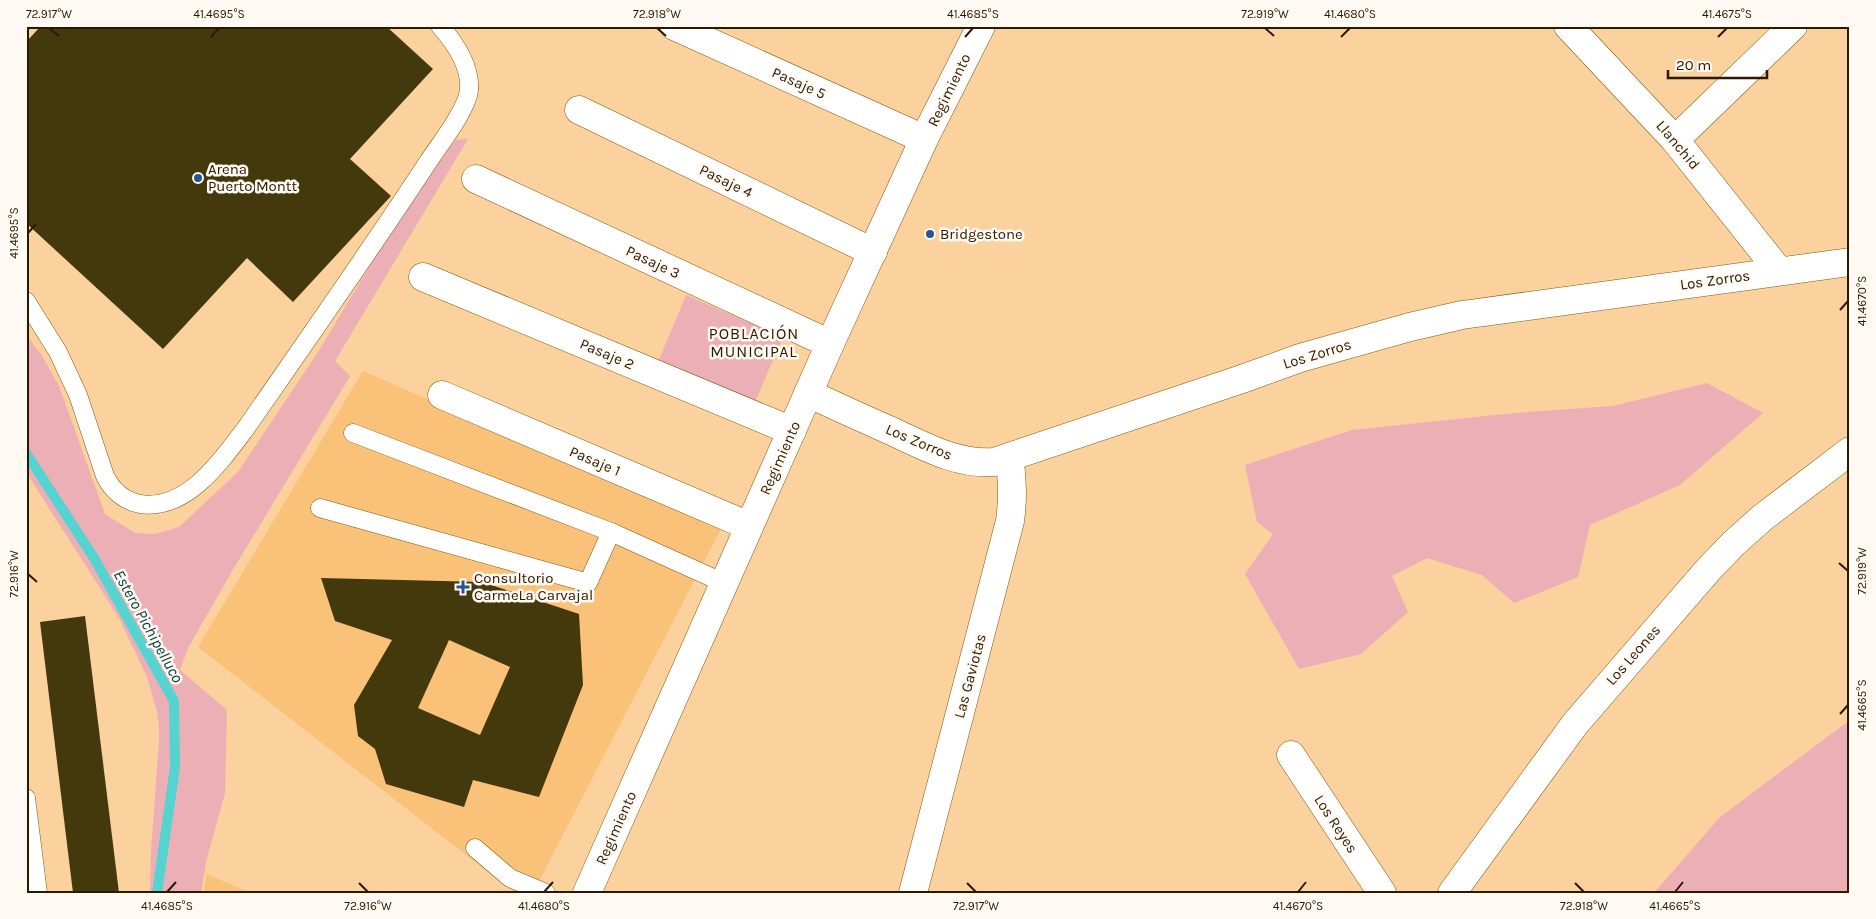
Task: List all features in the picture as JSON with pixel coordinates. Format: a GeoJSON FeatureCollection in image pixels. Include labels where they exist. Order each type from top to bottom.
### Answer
{"type":"FeatureCollection","features":[{"type":"Feature","properties":{"kind":"street","name":"Pasaje 5"},"geometry":{"type":"LineString","coordinates":[[674,26],[924,139]]}},
{"type":"Feature","properties":{"kind":"street","name":"Regimiento"},"geometry":{"type":"LineString","coordinates":[[587,893],[830,344],[924,139],[981,26]]}},
{"type":"Feature","properties":{"kind":"street","name":"Llanchid"},"geometry":{"type":"LineString","coordinates":[[1568,26],[1675,140],[1779,271]]}},
{"type":"Feature","properties":{"kind":"street"},"geometry":{"type":"LineString","coordinates":[[1675,140],[1793,26]]}},
{"type":"Feature","properties":{"kind":"street","name":"Pasaje 4"},"geometry":{"type":"LineString","coordinates":[[579,110],[873,252]]}},
{"type":"Feature","properties":{"kind":"street","name":"Pasaje 3"},"geometry":{"type":"LineString","coordinates":[[476,179],[830,344]]}},
{"type":"Feature","properties":{"kind":"street","name":"Los Zorros"},"geometry":{"type":"LineString","coordinates":[[808,393],[938,452],[961,460],[980,463],[994,462],[1300,358],[1410,327],[1462,315],[1850,262]]}},
{"type":"Feature","properties":{"kind":"street","name":"Pasaje 2"},"geometry":{"type":"LineString","coordinates":[[423,277],[792,431]]}},
{"type":"Feature","properties":{"kind":"street","name":"Pasaje 1"},"geometry":{"type":"LineString","coordinates":[[442,395],[749,526]]}},
{"type":"Feature","properties":{"kind":"street","name":"Los Leones"},"geometry":{"type":"LineString","coordinates":[[1452,893],[1574,724],[1708,570],[1762,518],[1850,451]]}},
{"type":"Feature","properties":{"kind":"street","name":"Las Gaviotas"},"geometry":{"type":"LineString","coordinates":[[913,893],[1010,521],[1013,478],[1009,457]]}},
{"type":"Feature","properties":{"kind":"street","name":"Los Reyes"},"geometry":{"type":"LineString","coordinates":[[1291,755],[1382,893]]}},
{"type":"Feature","properties":{"kind":"lane"},"geometry":{"type":"LineString","coordinates":[[26,301],[58,352],[78,395],[105,476],[112,487],[125,498],[136,503],[150,505],[165,503],[190,489],[216,466],[246,428],[419,176],[461,111],[469,90],[466,68],[452,40],[440,26]]}},
{"type":"Feature","properties":{"kind":"lane"},"geometry":{"type":"LineString","coordinates":[[353,433],[611,532],[724,583]]}},
{"type":"Feature","properties":{"kind":"lane"},"geometry":{"type":"LineString","coordinates":[[320,508],[588,582],[611,532]]}},
{"type":"Feature","properties":{"kind":"lane"},"geometry":{"type":"LineString","coordinates":[[26,798],[38,893]]}},
{"type":"Feature","properties":{"kind":"lane"},"geometry":{"type":"LineString","coordinates":[[475,848],[510,878],[546,893]]}},
{"type":"Feature","properties":{"kind":"shaded area"},"geometry":{"type":"Polygon","coordinates":[[[468,139],[335,361],[350,376],[188,648],[180,670],[227,710],[225,793],[206,862],[201,893],[150,893],[159,741],[157,712],[147,677],[119,618],[26,472],[26,335],[41,354],[59,386],[105,514],[135,533],[155,534],[179,527],[238,472],[320,349],[411,197],[456,140],[468,139]]]}},
{"type":"Feature","properties":{"kind":"shaded area"},"geometry":{"type":"Polygon","coordinates":[[[686,295],[783,337],[755,402],[658,362],[686,295]]]}},
{"type":"Feature","properties":{"kind":"shaded area","name":"Consultorio CarmeLa Carvajal"},"geometry":{"type":"Polygon","coordinates":[[[363,371],[722,527],[533,893],[515,893],[198,647],[363,371]]]}},
{"type":"Feature","properties":{"kind":"shaded area"},"geometry":{"type":"Polygon","coordinates":[[[1707,383],[1763,413],[1680,485],[1590,525],[1578,577],[1514,603],[1482,575],[1427,558],[1392,576],[1408,612],[1361,654],[1299,669],[1245,574],[1273,534],[1257,522],[1245,465],[1352,430],[1515,413],[1613,406],[1707,383]]]}},
{"type":"Feature","properties":{"kind":"shaded area"},"geometry":{"type":"Polygon","coordinates":[[[1850,720],[1850,893],[1654,893],[1719,818],[1850,720]]]}},
{"type":"Feature","properties":{"kind":"shaded area"},"geometry":{"type":"Polygon","coordinates":[[[206,874],[251,893],[204,893],[206,874]]]}},
{"type":"Feature","properties":{"kind":"building","name":"Arena Puerto Montt"},"geometry":{"type":"Polygon","coordinates":[[[41,26],[386,26],[433,69],[350,159],[391,196],[293,302],[247,258],[163,349],[26,223],[26,42],[41,26]]]}},
{"type":"Feature","properties":{"kind":"building"},"geometry":{"type":"Polygon","coordinates":[[[321,578],[482,582],[579,614],[583,685],[539,797],[473,780],[464,807],[386,784],[375,749],[358,736],[354,705],[392,640],[335,621],[321,578]],[[449,640],[418,708],[480,735],[510,667],[449,640]]]}},
{"type":"Feature","properties":{"kind":"building"},"geometry":{"type":"Polygon","coordinates":[[[85,616],[119,893],[73,893],[40,622],[85,616]]]}},
{"type":"Feature","properties":{"kind":"waterway","name":"Estero Pichipelluco"},"geometry":{"type":"LineString","coordinates":[[26,453],[94,558],[174,701],[175,767],[157,893]]}},
{"type":"Feature","properties":{"kind":"place","name":"Arena Puerto Montt"},"geometry":{"type":"Point","coordinates":[198,178]}},
{"type":"Feature","properties":{"kind":"place","name":"Bridgestone"},"geometry":{"type":"Point","coordinates":[930,234]}},
{"type":"Feature","properties":{"kind":"place","name":"Consultorio CarmeLa Carvajal"},"geometry":{"type":"Point","coordinates":[463,587]}},
{"type":"Feature","properties":{"kind":"district","name":"POBLACIÓN MUNICIPAL"},"geometry":{"type":"Point","coordinates":[754,342]}}]}
